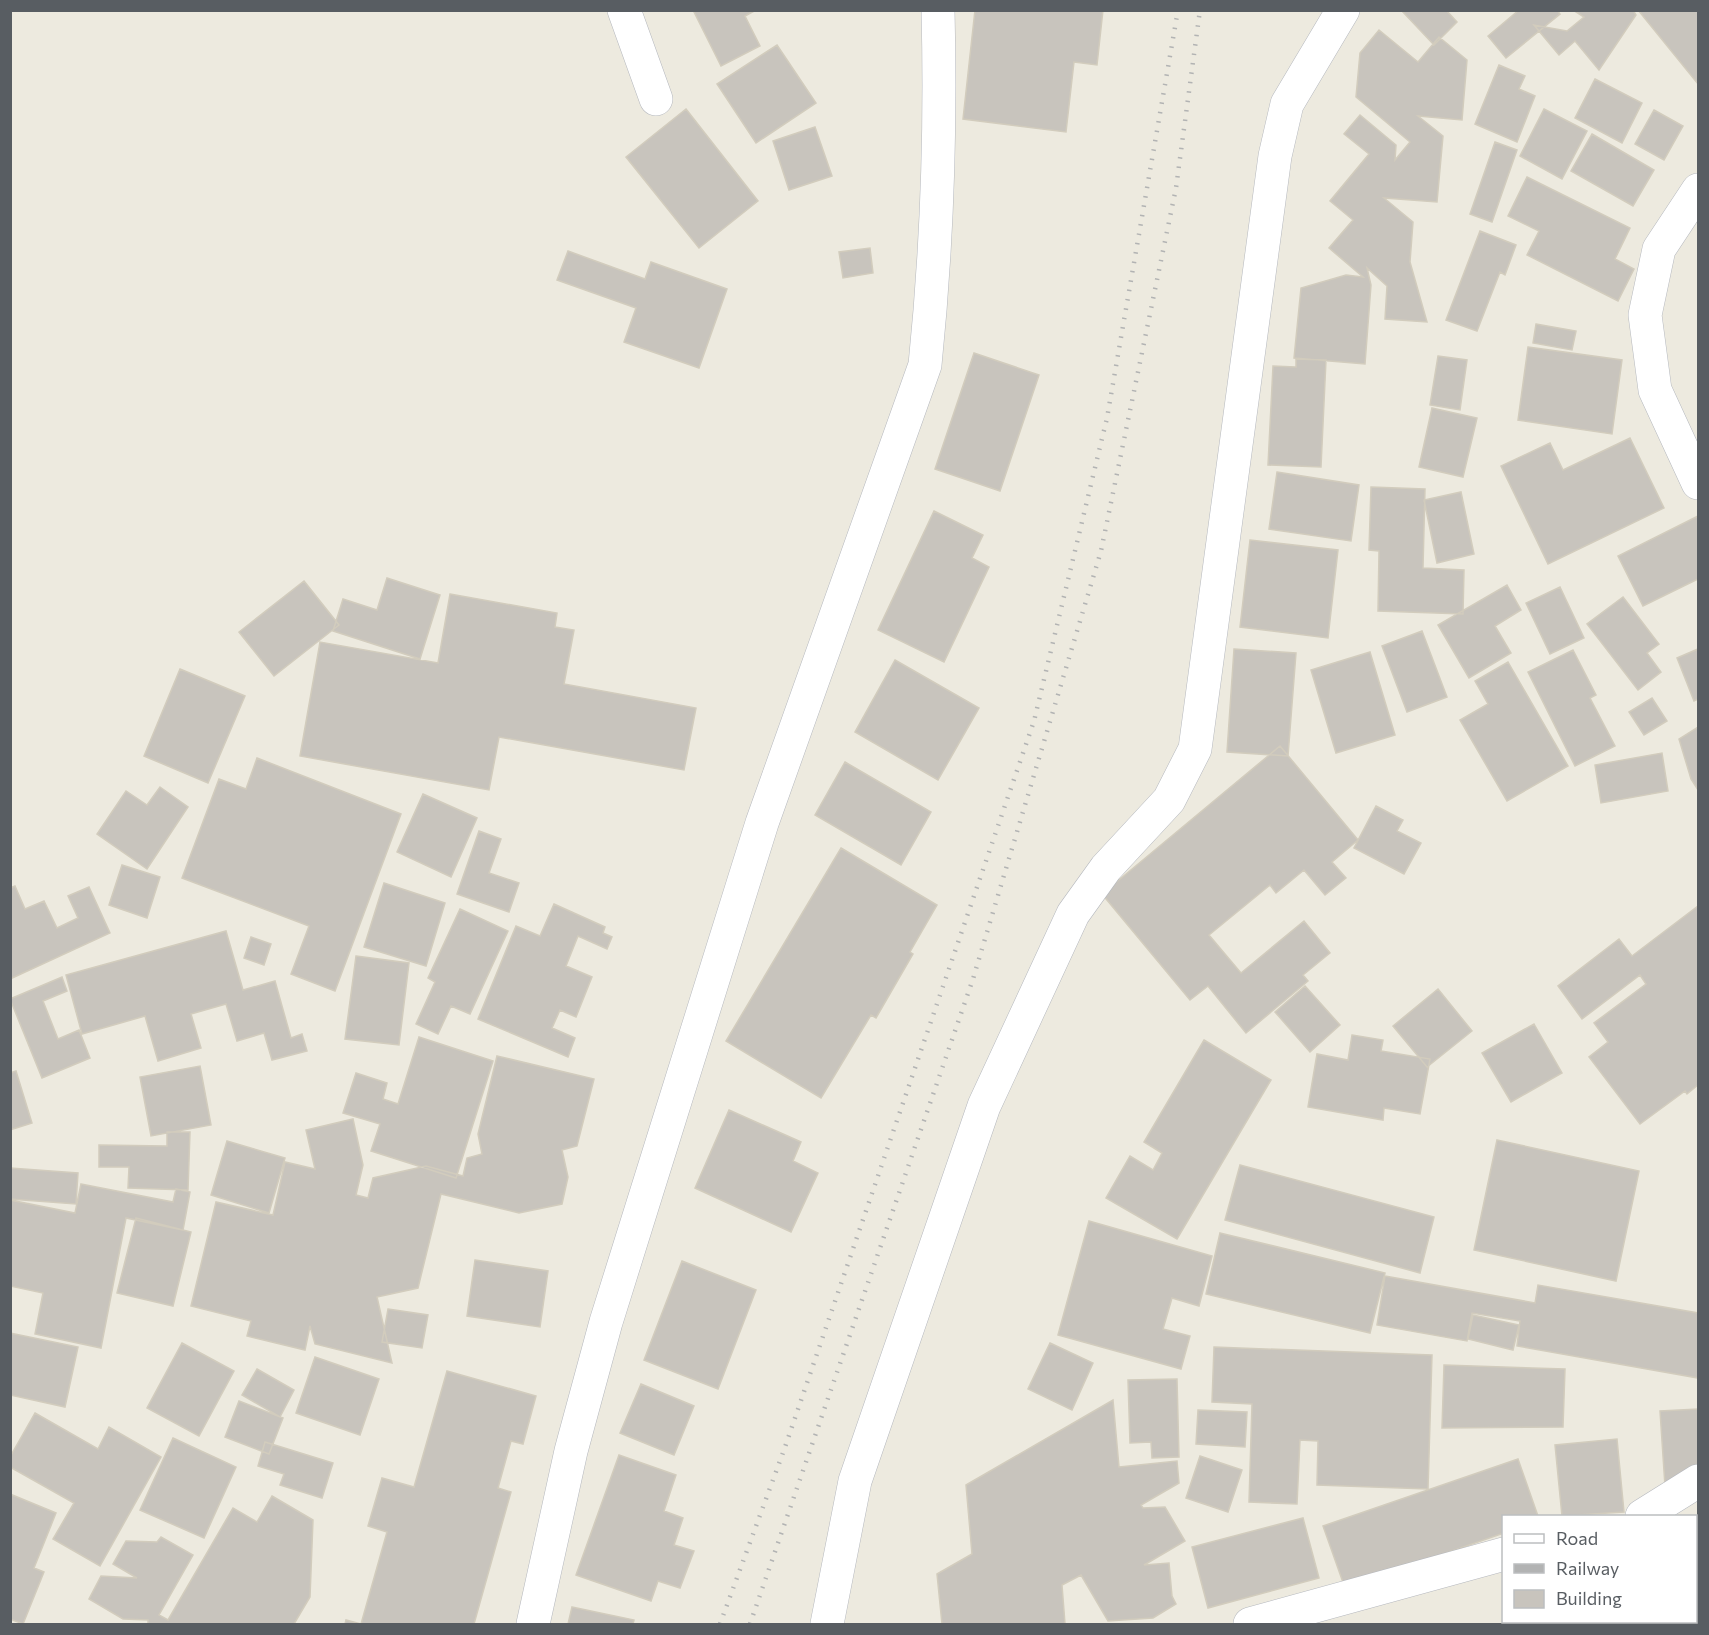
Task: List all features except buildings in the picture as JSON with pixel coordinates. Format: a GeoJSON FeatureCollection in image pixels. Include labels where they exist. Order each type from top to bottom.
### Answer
{"type":"FeatureCollection","features":[{"type":"Feature","properties":{"kind":"street"},"geometry":{"type":"LineString","coordinates":[[624,10],[656,99]]}},
{"type":"Feature","properties":{"kind":"street"},"geometry":{"type":"LineString","coordinates":[[533,1624],[571,1451],[606,1322],[762,823],[925,365],[932,297],[940,90],[938,10]]}},
{"type":"Feature","properties":{"kind":"street"},"geometry":{"type":"LineString","coordinates":[[827,1624],[855,1482],[984,1106],[1073,914],[1106,868],[1169,800],[1195,749],[1275,156],[1287,104],[1343,10]]}},
{"type":"Feature","properties":{"kind":"street"},"geometry":{"type":"LineString","coordinates":[[1698,189],[1659,249],[1645,315],[1655,390],[1698,483]]}},
{"type":"Feature","properties":{"kind":"street"},"geometry":{"type":"LineString","coordinates":[[1647,1515],[1698,1481]]}},
{"type":"Feature","properties":{"kind":"street"},"geometry":{"type":"LineString","coordinates":[[1250,1624],[1502,1554]]}},
{"type":"Feature","properties":{"kind":"railway"},"geometry":{"type":"LineString","coordinates":[[720,1624],[784,1450],[1034,721],[1107,418],[1178,10]]}},
{"type":"Feature","properties":{"kind":"railway"},"geometry":{"type":"LineString","coordinates":[[750,1624],[973,979],[1101,551],[1176,188],[1200,10]]}}]}
